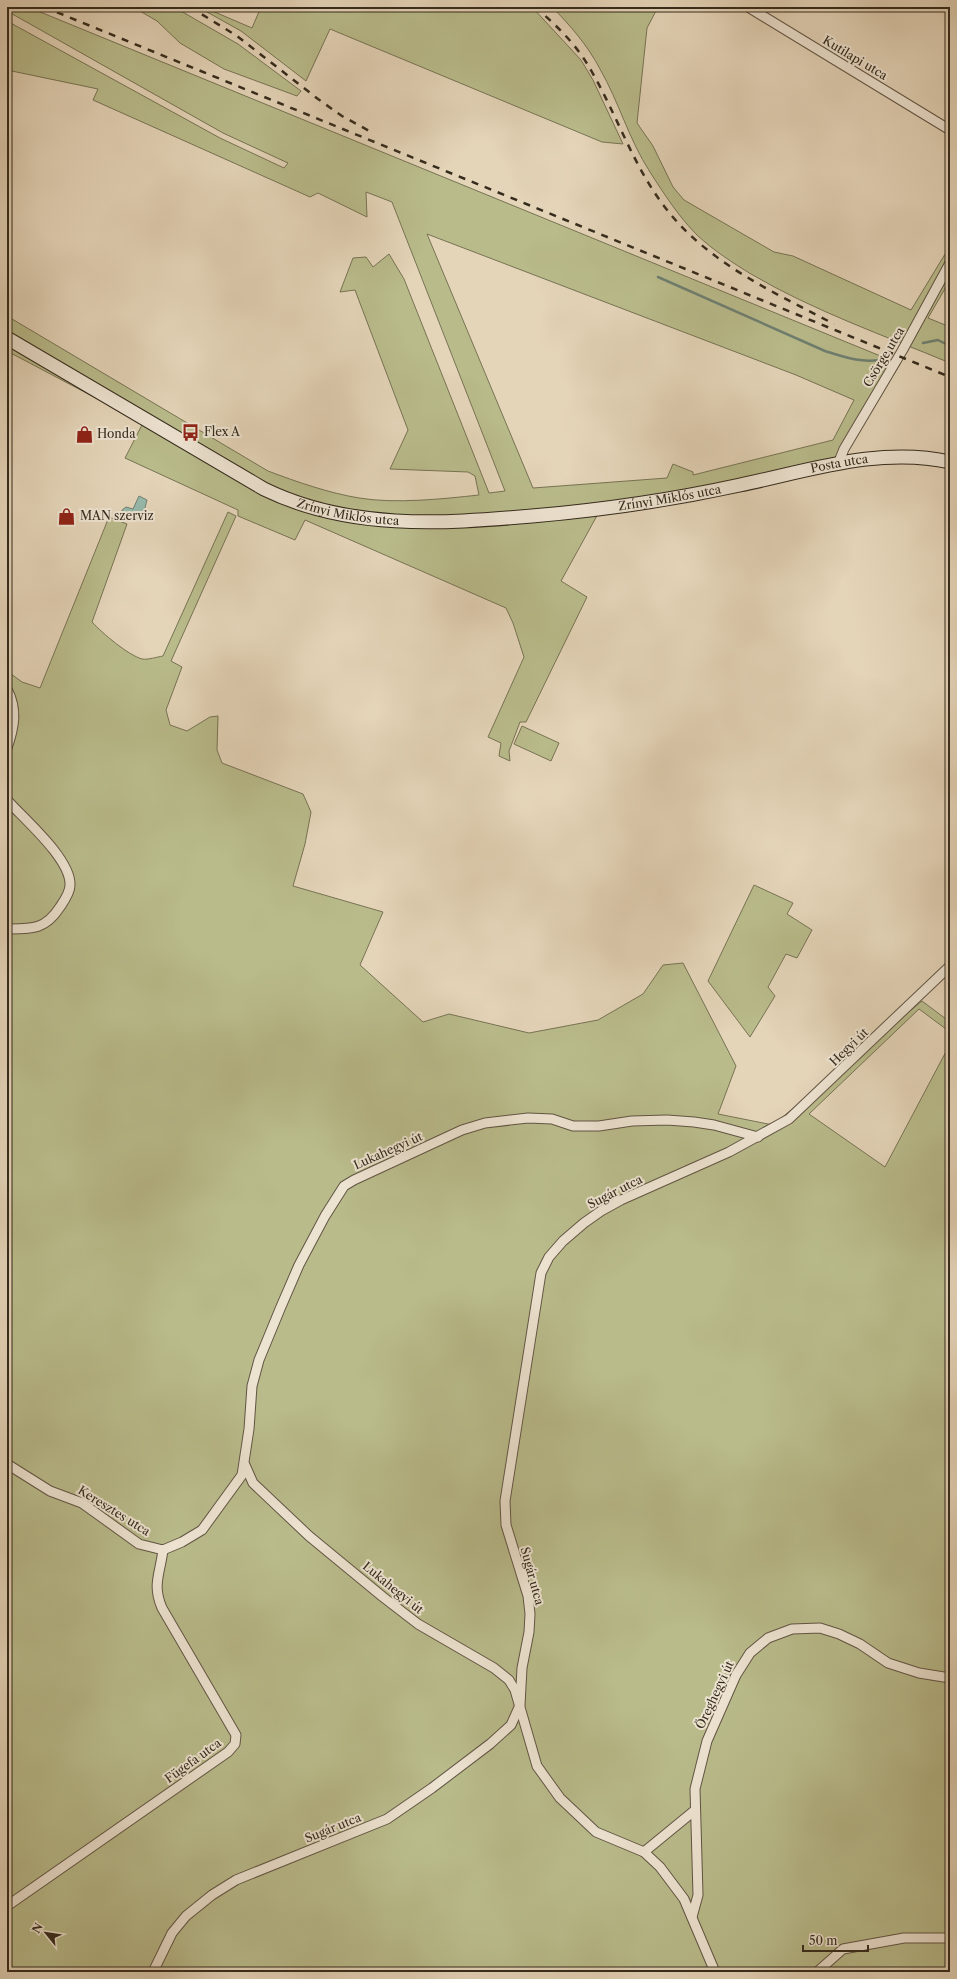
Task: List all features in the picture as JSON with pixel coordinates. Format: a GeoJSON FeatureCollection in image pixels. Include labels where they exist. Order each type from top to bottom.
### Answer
{"type":"FeatureCollection","features":[{"type":"Feature","properties":{"kind":"main road","name":"Zrínyi Miklós utca"},"geometry":{"type":"LineString","coordinates":[[7,338],[264,489],[302,505],[341,515],[368,520],[400,522],[510,518],[596,510],[669,500],[731,487]]}},
{"type":"Feature","properties":{"kind":"main road","name":"Posta utca"},"geometry":{"type":"LineString","coordinates":[[731,487],[868,459],[926,457],[950,462]]}},
{"type":"Feature","properties":{"kind":"street","name":"Kutilapi utca"},"geometry":{"type":"LineString","coordinates":[[748,7],[950,130]]}},
{"type":"Feature","properties":{"kind":"street","name":"Csörge utca"},"geometry":{"type":"LineString","coordinates":[[838,464],[844,449],[902,351],[950,263]]}},
{"type":"Feature","properties":{"kind":"street"},"geometry":{"type":"LineString","coordinates":[[7,689],[13,703],[15,714],[13,731],[7,748]]}},
{"type":"Feature","properties":{"kind":"street"},"geometry":{"type":"LineString","coordinates":[[7,800],[58,856],[67,870],[70,886],[55,915],[45,924],[36,928],[7,929]]}},
{"type":"Feature","properties":{"kind":"street","name":"Hegyi út"},"geometry":{"type":"LineString","coordinates":[[758,1137],[789,1119],[807,1104],[950,966]]}},
{"type":"Feature","properties":{"kind":"street","name":"Lukahegyi út"},"geometry":{"type":"LineString","coordinates":[[236,1484],[242,1475],[245,1465],[252,1386],[259,1360],[300,1265],[339,1192],[349,1183],[462,1130],[485,1123],[536,1118],[552,1119],[573,1126],[667,1120],[714,1125],[758,1137]]}},
{"type":"Feature","properties":{"kind":"street","name":"Sugár utca"},"geometry":{"type":"LineString","coordinates":[[153,1972],[172,1933],[186,1916],[212,1895],[236,1880],[387,1819],[490,1744],[511,1725],[520,1705],[522,1668],[529,1632],[530,1614],[528,1596],[506,1525],[505,1501],[540,1272],[549,1257],[563,1241],[601,1211],[621,1200],[695,1168],[758,1137]]}},
{"type":"Feature","properties":{"kind":"street","name":"Keresztes utca"},"geometry":{"type":"LineString","coordinates":[[7,1464],[50,1491],[82,1503],[139,1544],[163,1550]]}},
{"type":"Feature","properties":{"kind":"street"},"geometry":{"type":"LineString","coordinates":[[163,1550],[182,1542],[202,1530],[236,1484],[253,1483],[245,1465]]}},
{"type":"Feature","properties":{"kind":"street","name":"Lukahegyi út"},"geometry":{"type":"LineString","coordinates":[[253,1483],[309,1536],[418,1624],[487,1664],[509,1680],[515,1690],[520,1705]]}},
{"type":"Feature","properties":{"kind":"street","name":"Fügefa utca"},"geometry":{"type":"LineString","coordinates":[[7,1906],[228,1752],[236,1744],[236,1735],[156,1596],[156,1584],[163,1550]]}},
{"type":"Feature","properties":{"kind":"street","name":"Öreghegyi út"},"geometry":{"type":"LineString","coordinates":[[692,1917],[698,1895],[694,1811],[695,1789],[707,1741],[736,1675],[750,1653],[768,1638],[792,1629],[820,1628],[839,1634],[860,1644],[888,1663],[919,1673],[950,1678]]}},
{"type":"Feature","properties":{"kind":"street"},"geometry":{"type":"LineString","coordinates":[[520,1705],[537,1766],[560,1798],[596,1832],[644,1852],[660,1867],[684,1899],[715,1972]]}},
{"type":"Feature","properties":{"kind":"street"},"geometry":{"type":"LineString","coordinates":[[644,1852],[694,1811]]}},
{"type":"Feature","properties":{"kind":"street"},"geometry":{"type":"LineString","coordinates":[[817,1972],[843,1949],[904,1938],[950,1938]]}},
{"type":"Feature","properties":{"kind":"green space"},"geometry":{"type":"Polygon","coordinates":[[[7,7],[28,7],[900,364],[840,463],[599,512],[561,581],[587,597],[526,722],[520,722],[509,751],[510,761],[499,756],[501,743],[488,737],[524,657],[513,623],[506,608],[305,520],[295,540],[238,516],[238,510],[125,458],[143,423],[7,351],[7,316],[268,471],[313,487],[359,498],[388,501],[479,495],[475,476],[468,472],[390,469],[408,430],[355,290],[340,292],[353,258],[366,257],[373,267],[389,254],[404,279],[489,493],[505,491],[392,202],[366,192],[367,217],[318,193],[310,197],[93,100],[98,89],[7,70],[7,21],[220,138],[284,168],[288,163],[223,133],[7,11],[7,7]],[[427,234],[533,488],[667,478],[673,464],[693,472],[693,475],[833,440],[854,400],[796,375],[427,234]]]}},
{"type":"Feature","properties":{"kind":"green space"},"geometry":{"type":"Polygon","coordinates":[[[133,7],[174,7],[238,44],[301,91],[297,96],[224,69],[180,43],[157,21],[133,7]]]}},
{"type":"Feature","properties":{"kind":"green space"},"geometry":{"type":"Polygon","coordinates":[[[198,7],[203,7],[252,28],[261,7],[532,7],[581,60],[593,80],[623,144],[602,142],[330,29],[306,81],[241,31],[198,7]]]}},
{"type":"Feature","properties":{"kind":"green space"},"geometry":{"type":"Polygon","coordinates":[[[552,7],[658,7],[647,28],[637,123],[653,146],[673,187],[684,200],[774,252],[793,256],[911,310],[950,246],[950,280],[928,318],[950,327],[950,363],[799,300],[751,274],[703,241],[690,228],[666,197],[643,160],[607,82],[590,52],[552,7]]]}},
{"type":"Feature","properties":{"kind":"green space"},"geometry":{"type":"Polygon","coordinates":[[[228,512],[236,516],[171,661],[182,667],[166,710],[170,725],[187,731],[210,717],[218,716],[217,750],[222,763],[303,794],[311,812],[305,844],[293,886],[383,912],[360,965],[423,1022],[449,1014],[529,1033],[598,1020],[643,994],[663,965],[683,963],[736,1066],[718,1114],[773,1125],[922,1001],[950,1022],[950,1032],[919,1009],[809,1114],[885,1167],[950,1044],[950,1972],[7,1972],[7,671],[22,682],[40,688],[109,517],[127,524],[92,622],[102,632],[136,657],[150,659],[163,656],[228,512]]]}},
{"type":"Feature","properties":{"kind":"green space"},"geometry":{"type":"Polygon","coordinates":[[[522,726],[559,743],[551,761],[514,744],[522,726]]]}},
{"type":"Feature","properties":{"kind":"green space"},"geometry":{"type":"Polygon","coordinates":[[[754,885],[793,903],[787,914],[812,930],[797,958],[786,954],[768,987],[775,996],[750,1037],[708,981],[754,885]]]}},
{"type":"Feature","properties":{"kind":"shaded area"},"geometry":{"type":"Polygon","coordinates":[[[139,496],[147,500],[143,515],[139,519],[135,519],[123,515],[122,510],[126,507],[133,509],[139,496]]]}},
{"type":"Feature","properties":{"kind":"waterway"},"geometry":{"type":"LineString","coordinates":[[658,277],[825,351],[859,360],[880,360]]}},
{"type":"Feature","properties":{"kind":"waterway"},"geometry":{"type":"LineString","coordinates":[[923,343],[938,340],[950,346]]}},
{"type":"Feature","properties":{"kind":"railway"},"geometry":{"type":"LineString","coordinates":[[44,7],[950,377]]}},
{"type":"Feature","properties":{"kind":"railway"},"geometry":{"type":"LineString","coordinates":[[190,7],[237,36],[342,116],[373,133]]}},
{"type":"Feature","properties":{"kind":"railway"},"geometry":{"type":"LineString","coordinates":[[535,7],[550,20],[578,50],[599,84],[643,173],[664,206],[681,226],[720,260],[764,287],[834,324]]}},
{"type":"Feature","properties":{"kind":"place","name":"Flex A"},"geometry":{"type":"Point","coordinates":[191,432]}},
{"type":"Feature","properties":{"kind":"place","name":"Honda"},"geometry":{"type":"Point","coordinates":[84,434]}},
{"type":"Feature","properties":{"kind":"place","name":"MAN szerviz"},"geometry":{"type":"Point","coordinates":[67,516]}}]}
